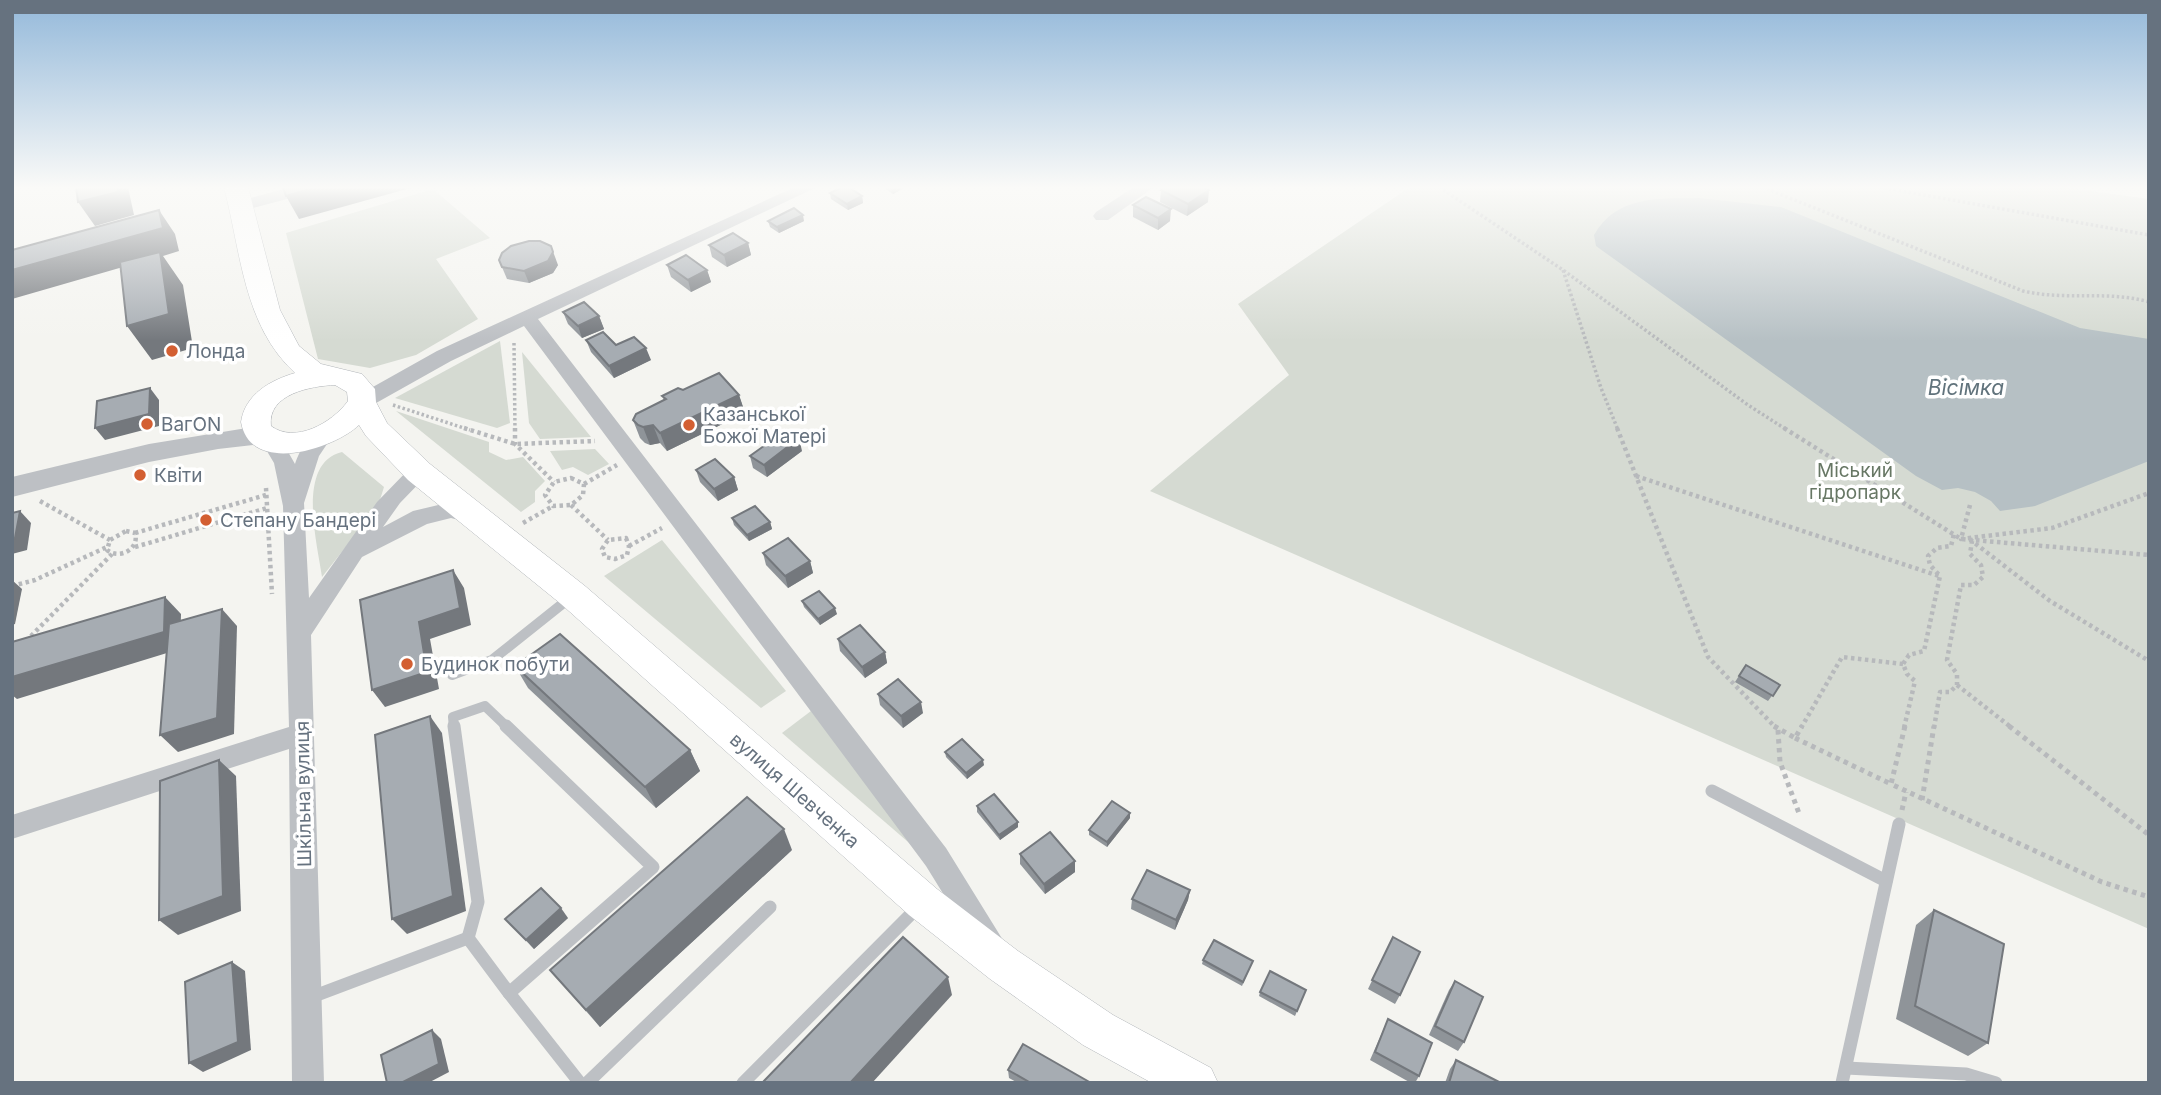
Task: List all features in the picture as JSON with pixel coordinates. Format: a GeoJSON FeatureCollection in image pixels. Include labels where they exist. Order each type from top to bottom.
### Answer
{"type":"FeatureCollection","features":[{"type":"Feature","properties":{"kind":"main road"},"geometry":{"type":"LineString","coordinates":[[249,238],[271,323],[273,379],[255,423],[260,433],[272,440],[293,442],[323,435],[347,421],[362,402]]}},
{"type":"Feature","properties":{"kind":"main road"},"geometry":{"type":"LineString","coordinates":[[271,323],[290,353],[305,368],[335,376]]}},
{"type":"Feature","properties":{"kind":"main road"},"geometry":{"type":"LineString","coordinates":[[263,404],[290,384],[335,376]]}},
{"type":"Feature","properties":{"kind":"main road","name":"вулиця Шевченка"},"geometry":{"type":"LineString","coordinates":[[335,376],[361,389],[362,402],[376,429],[417,470],[573,595],[923,902],[1004,965],[1098,1030],[1196,1083]]}},
{"type":"Feature","properties":{"kind":"main road","name":"вулиця Шевченка"},"geometry":{"type":"LineString","coordinates":[[323,435],[363,444],[417,470]]}},
{"type":"Feature","properties":{"kind":"street"},"geometry":{"type":"LineString","coordinates":[[362,402],[444,356],[698,238]]}},
{"type":"Feature","properties":{"kind":"street"},"geometry":{"type":"LineString","coordinates":[[527,317],[936,857],[1004,965]]}},
{"type":"Feature","properties":{"kind":"street"},"geometry":{"type":"LineString","coordinates":[[335,376],[362,378],[444,356]]}},
{"type":"Feature","properties":{"kind":"street"},"geometry":{"type":"LineString","coordinates":[[23,493],[149,453],[234,422],[251,414],[263,404]]}},
{"type":"Feature","properties":{"kind":"street"},"geometry":{"type":"LineString","coordinates":[[280,507],[309,454],[323,435]]}},
{"type":"Feature","properties":{"kind":"street"},"geometry":{"type":"LineString","coordinates":[[149,453],[238,437],[253,436],[272,440],[279,450],[288,475],[280,507]]}},
{"type":"Feature","properties":{"kind":"street"},"geometry":{"type":"LineString","coordinates":[[299,633],[323,592],[403,484],[417,470]]}},
{"type":"Feature","properties":{"kind":"street","name":"Шкільна вулиця"},"geometry":{"type":"LineString","coordinates":[[280,507],[299,633],[308,1083]]}},
{"type":"Feature","properties":{"kind":"street"},"geometry":{"type":"LineString","coordinates":[[354,552],[421,517],[451,510],[477,517]]}},
{"type":"Feature","properties":{"kind":"street"},"geometry":{"type":"LineString","coordinates":[[12,827],[302,734]]}},
{"type":"Feature","properties":{"kind":"lane"},"geometry":{"type":"LineString","coordinates":[[452,675],[492,660],[573,595]]}},
{"type":"Feature","properties":{"kind":"lane"},"geometry":{"type":"LineString","coordinates":[[468,938],[478,902],[453,717],[485,706],[653,867],[509,993]]}},
{"type":"Feature","properties":{"kind":"lane"},"geometry":{"type":"LineString","coordinates":[[1712,792],[1886,881]]}},
{"type":"Feature","properties":{"kind":"lane"},"geometry":{"type":"LineString","coordinates":[[1899,824],[1844,1075],[1966,1074],[1996,1083]]}},
{"type":"Feature","properties":{"kind":"lane"},"geometry":{"type":"LineString","coordinates":[[743,1083],[923,902]]}},
{"type":"Feature","properties":{"kind":"lane"},"geometry":{"type":"LineString","coordinates":[[587,1083],[770,907]]}},
{"type":"Feature","properties":{"kind":"lane"},"geometry":{"type":"LineString","coordinates":[[307,999],[468,938]]}},
{"type":"Feature","properties":{"kind":"lane"},"geometry":{"type":"LineString","coordinates":[[468,938],[580,1083]]}},
{"type":"Feature","properties":{"kind":"path"},"geometry":{"type":"LineString","coordinates":[[1515,238],[1748,405],[1961,539],[2149,555]]}},
{"type":"Feature","properties":{"kind":"path"},"geometry":{"type":"LineString","coordinates":[[1890,238],[2022,291],[2049,297],[2129,296],[2149,302]]}},
{"type":"Feature","properties":{"kind":"path"},"geometry":{"type":"LineString","coordinates":[[1563,270],[1601,388],[1708,657],[1778,730],[2102,883],[2149,897]]}},
{"type":"Feature","properties":{"kind":"path"},"geometry":{"type":"LineString","coordinates":[[527,317],[514,329],[515,444],[554,482]]}},
{"type":"Feature","properties":{"kind":"path"},"geometry":{"type":"LineString","coordinates":[[362,402],[377,400],[515,444],[603,441],[595,430]]}},
{"type":"Feature","properties":{"kind":"path"},"geometry":{"type":"LineString","coordinates":[[584,484],[621,463],[615,456]]}},
{"type":"Feature","properties":{"kind":"path"},"geometry":{"type":"LineString","coordinates":[[1636,476],[1940,576]]}},
{"type":"Feature","properties":{"kind":"path"},"geometry":{"type":"LineString","coordinates":[[553,506],[545,495],[554,482],[571,478],[584,484]]}},
{"type":"Feature","properties":{"kind":"path"},"geometry":{"type":"LineString","coordinates":[[522,524],[553,506],[571,505],[583,495],[584,484]]}},
{"type":"Feature","properties":{"kind":"path"},"geometry":{"type":"LineString","coordinates":[[23,493],[110,540]]}},
{"type":"Feature","properties":{"kind":"path"},"geometry":{"type":"LineString","coordinates":[[1961,539],[2052,528],[2149,494]]}},
{"type":"Feature","properties":{"kind":"path"},"geometry":{"type":"LineString","coordinates":[[266,495],[135,533],[126,531],[110,540],[107,550],[112,554],[122,554],[134,547],[280,507]]}},
{"type":"Feature","properties":{"kind":"path"},"geometry":{"type":"LineString","coordinates":[[571,505],[608,540],[626,538],[629,546],[627,555],[615,559],[605,557],[602,549],[608,540]]}},
{"type":"Feature","properties":{"kind":"path"},"geometry":{"type":"LineString","coordinates":[[1961,539],[1970,505]]}},
{"type":"Feature","properties":{"kind":"path"},"geometry":{"type":"LineString","coordinates":[[512,515],[533,533]]}},
{"type":"Feature","properties":{"kind":"path"},"geometry":{"type":"LineString","coordinates":[[629,546],[669,524]]}},
{"type":"Feature","properties":{"kind":"path"},"geometry":{"type":"LineString","coordinates":[[134,547],[137,539],[135,533]]}},
{"type":"Feature","properties":{"kind":"path"},"geometry":{"type":"LineString","coordinates":[[1940,576],[1930,565],[1928,556],[1937,548],[1951,546],[1954,534]]}},
{"type":"Feature","properties":{"kind":"path"},"geometry":{"type":"LineString","coordinates":[[1972,541],[2050,601],[2149,661]]}},
{"type":"Feature","properties":{"kind":"path"},"geometry":{"type":"LineString","coordinates":[[1922,800],[1940,692],[1950,692],[1957,685],[1957,674],[1947,660],[1961,584],[1974,584],[1983,577],[1981,565],[1970,554],[1972,541]]}},
{"type":"Feature","properties":{"kind":"path"},"geometry":{"type":"LineString","coordinates":[[12,586],[35,580],[108,547]]}},
{"type":"Feature","properties":{"kind":"path"},"geometry":{"type":"LineString","coordinates":[[22,645],[112,554]]}},
{"type":"Feature","properties":{"kind":"path"},"geometry":{"type":"LineString","coordinates":[[1903,664],[1909,655],[1924,651],[1940,576]]}},
{"type":"Feature","properties":{"kind":"path"},"geometry":{"type":"LineString","coordinates":[[1795,738],[1842,657],[1903,664]]}},
{"type":"Feature","properties":{"kind":"path"},"geometry":{"type":"LineString","coordinates":[[1891,784],[1915,681],[1907,674],[1903,664]]}},
{"type":"Feature","properties":{"kind":"path"},"geometry":{"type":"LineString","coordinates":[[1957,685],[2149,835]]}},
{"type":"Feature","properties":{"kind":"path"},"geometry":{"type":"LineString","coordinates":[[1778,730],[1776,739],[1781,764],[1809,842]]}},
{"type":"Feature","properties":{"kind":"green space"},"geometry":{"type":"Polygon","coordinates":[[[287,238],[490,238],[436,259],[478,319],[416,355],[370,368],[318,359],[287,238]]]}},
{"type":"Feature","properties":{"kind":"green space","name":"Міський гідропарк"},"geometry":{"type":"Polygon","coordinates":[[[1335,238],[2149,238],[2149,929],[1150,491],[1289,375],[1238,304],[1335,238]]]}},
{"type":"Feature","properties":{"kind":"green space"},"geometry":{"type":"Polygon","coordinates":[[[500,341],[510,423],[497,428],[395,398],[500,341]]]}},
{"type":"Feature","properties":{"kind":"green space"},"geometry":{"type":"Polygon","coordinates":[[[522,352],[591,437],[540,439],[529,423],[522,352]]]}},
{"type":"Feature","properties":{"kind":"green space"},"geometry":{"type":"Polygon","coordinates":[[[396,411],[489,442],[489,452],[506,460],[523,457],[545,481],[535,491],[535,502],[521,512],[396,411]]]}},
{"type":"Feature","properties":{"kind":"green space"},"geometry":{"type":"Polygon","coordinates":[[[595,449],[609,464],[588,475],[573,467],[562,470],[550,451],[595,449]]]}},
{"type":"Feature","properties":{"kind":"green space"},"geometry":{"type":"Polygon","coordinates":[[[342,452],[384,487],[378,506],[322,577],[314,525],[314,487],[319,471],[328,459],[342,452]]]}},
{"type":"Feature","properties":{"kind":"green space"},"geometry":{"type":"Polygon","coordinates":[[[662,540],[786,691],[761,708],[604,576],[662,540]]]}},
{"type":"Feature","properties":{"kind":"green space"},"geometry":{"type":"Polygon","coordinates":[[[811,711],[922,854],[782,733],[811,711]]]}},
{"type":"Feature","properties":{"kind":"water","name":"Вісімка"},"geometry":{"type":"Polygon","coordinates":[[[1595,238],[1858,238],[2080,328],[2149,339],[2149,461],[2035,506],[2000,511],[1991,501],[1975,492],[1958,488],[1942,490],[1916,476],[1596,246],[1595,238]]]}},
{"type":"Feature","properties":{"kind":"building"},"geometry":{"type":"Polygon","coordinates":[[[56,238],[127,238],[12,270],[12,250],[56,238]]]}},
{"type":"Feature","properties":{"kind":"building"},"geometry":{"type":"Polygon","coordinates":[[[723,238],[741,238],[748,243],[724,255],[709,245],[723,238]]]}},
{"type":"Feature","properties":{"kind":"building"},"geometry":{"type":"Polygon","coordinates":[[[540,241],[551,246],[553,252],[548,261],[524,271],[502,267],[499,260],[502,253],[511,246],[540,241]]]}},
{"type":"Feature","properties":{"kind":"building"},"geometry":{"type":"Polygon","coordinates":[[[160,252],[169,314],[127,326],[120,262],[160,252]]]}},
{"type":"Feature","properties":{"kind":"building"},"geometry":{"type":"Polygon","coordinates":[[[686,255],[707,270],[688,280],[667,265],[686,255]]]}},
{"type":"Feature","properties":{"kind":"building"},"geometry":{"type":"Polygon","coordinates":[[[584,302],[599,316],[578,326],[563,312],[584,302]]]}},
{"type":"Feature","properties":{"kind":"building"},"geometry":{"type":"Polygon","coordinates":[[[603,332],[616,345],[634,337],[646,348],[609,366],[586,340],[603,332]]]}},
{"type":"Feature","properties":{"kind":"building"},"geometry":{"type":"Polygon","coordinates":[[[719,373],[739,395],[660,433],[653,425],[643,427],[633,420],[636,414],[666,399],[662,396],[678,388],[683,390],[719,373]]]}},
{"type":"Feature","properties":{"kind":"building"},"geometry":{"type":"Polygon","coordinates":[[[150,388],[149,414],[95,428],[97,401],[150,388]]]}},
{"type":"Feature","properties":{"kind":"building"},"geometry":{"type":"Polygon","coordinates":[[[786,430],[799,438],[764,465],[750,456],[786,430]]]}},
{"type":"Feature","properties":{"kind":"building"},"geometry":{"type":"Polygon","coordinates":[[[715,459],[734,477],[714,489],[696,470],[715,459]]]}},
{"type":"Feature","properties":{"kind":"building"},"geometry":{"type":"Polygon","coordinates":[[[755,506],[770,522],[747,535],[732,518],[755,506]]]}},
{"type":"Feature","properties":{"kind":"building"},"geometry":{"type":"Polygon","coordinates":[[[20,511],[15,538],[12,539],[12,513],[20,511]]]}},
{"type":"Feature","properties":{"kind":"building"},"geometry":{"type":"Polygon","coordinates":[[[788,538],[810,561],[785,576],[763,553],[788,538]]]}},
{"type":"Feature","properties":{"kind":"building"},"geometry":{"type":"Polygon","coordinates":[[[453,570],[460,608],[419,622],[427,672],[372,690],[360,600],[453,570]]]}},
{"type":"Feature","properties":{"kind":"building"},"geometry":{"type":"Polygon","coordinates":[[[819,591],[835,608],[818,619],[802,601],[819,591]]]}},
{"type":"Feature","properties":{"kind":"building"},"geometry":{"type":"Polygon","coordinates":[[[165,597],[164,632],[12,677],[12,642],[165,597]]]}},
{"type":"Feature","properties":{"kind":"building"},"geometry":{"type":"Polygon","coordinates":[[[222,609],[217,718],[160,735],[169,624],[222,609]]]}},
{"type":"Feature","properties":{"kind":"building"},"geometry":{"type":"Polygon","coordinates":[[[860,625],[885,652],[862,667],[838,639],[860,625]]]}},
{"type":"Feature","properties":{"kind":"building"},"geometry":{"type":"Polygon","coordinates":[[[560,634],[690,750],[645,787],[515,666],[560,634]]]}},
{"type":"Feature","properties":{"kind":"building"},"geometry":{"type":"Polygon","coordinates":[[[1746,665],[1780,685],[1773,696],[1739,676],[1746,665]]]}},
{"type":"Feature","properties":{"kind":"building"},"geometry":{"type":"Polygon","coordinates":[[[898,679],[921,702],[901,716],[878,694],[898,679]]]}},
{"type":"Feature","properties":{"kind":"building"},"geometry":{"type":"Polygon","coordinates":[[[430,716],[453,896],[392,919],[375,735],[430,716]]]}},
{"type":"Feature","properties":{"kind":"building"},"geometry":{"type":"Polygon","coordinates":[[[962,739],[983,760],[966,773],[945,752],[962,739]]]}},
{"type":"Feature","properties":{"kind":"building"},"geometry":{"type":"Polygon","coordinates":[[[219,760],[223,896],[159,920],[160,781],[219,760]]]}},
{"type":"Feature","properties":{"kind":"building"},"geometry":{"type":"Polygon","coordinates":[[[994,794],[1018,822],[999,835],[977,806],[994,794]]]}},
{"type":"Feature","properties":{"kind":"building"},"geometry":{"type":"Polygon","coordinates":[[[747,797],[784,829],[586,1010],[550,970],[747,797]]]}},
{"type":"Feature","properties":{"kind":"building"},"geometry":{"type":"Polygon","coordinates":[[[1112,801],[1130,813],[1107,842],[1089,830],[1112,801]]]}},
{"type":"Feature","properties":{"kind":"building"},"geometry":{"type":"Polygon","coordinates":[[[1050,832],[1075,861],[1044,884],[1020,854],[1050,832]]]}},
{"type":"Feature","properties":{"kind":"building"},"geometry":{"type":"Polygon","coordinates":[[[1147,870],[1190,890],[1176,920],[1132,899],[1147,870]]]}},
{"type":"Feature","properties":{"kind":"building"},"geometry":{"type":"Polygon","coordinates":[[[541,888],[561,908],[526,940],[505,919],[541,888]]]}},
{"type":"Feature","properties":{"kind":"building"},"geometry":{"type":"Polygon","coordinates":[[[1934,910],[2004,944],[1988,1043],[1915,1006],[1934,910]]]}},
{"type":"Feature","properties":{"kind":"building"},"geometry":{"type":"Polygon","coordinates":[[[903,937],[948,977],[850,1083],[762,1083],[903,937]]]}},
{"type":"Feature","properties":{"kind":"building"},"geometry":{"type":"Polygon","coordinates":[[[1393,937],[1420,952],[1400,995],[1372,980],[1393,937]]]}},
{"type":"Feature","properties":{"kind":"building"},"geometry":{"type":"Polygon","coordinates":[[[1214,940],[1253,961],[1243,982],[1203,960],[1214,940]]]}},
{"type":"Feature","properties":{"kind":"building"},"geometry":{"type":"Polygon","coordinates":[[[232,962],[238,1042],[189,1063],[185,982],[232,962]]]}},
{"type":"Feature","properties":{"kind":"building"},"geometry":{"type":"Polygon","coordinates":[[[1270,971],[1306,990],[1297,1011],[1260,992],[1270,971]]]}},
{"type":"Feature","properties":{"kind":"building"},"geometry":{"type":"Polygon","coordinates":[[[1455,981],[1483,997],[1464,1042],[1435,1026],[1455,981]]]}},
{"type":"Feature","properties":{"kind":"building"},"geometry":{"type":"Polygon","coordinates":[[[1388,1019],[1432,1043],[1419,1076],[1375,1052],[1388,1019]]]}},
{"type":"Feature","properties":{"kind":"building"},"geometry":{"type":"Polygon","coordinates":[[[432,1030],[439,1064],[401,1083],[387,1083],[381,1055],[432,1030]]]}},
{"type":"Feature","properties":{"kind":"building"},"geometry":{"type":"Polygon","coordinates":[[[1023,1044],[1091,1083],[1031,1083],[1008,1070],[1023,1044]]]}},
{"type":"Feature","properties":{"kind":"building"},"geometry":{"type":"Polygon","coordinates":[[[1456,1060],[1501,1083],[1449,1083],[1456,1060]]]}},
{"type":"Feature","properties":{"kind":"place","name":"Лонда"},"geometry":{"type":"Point","coordinates":[172,351]}},
{"type":"Feature","properties":{"kind":"place","name":"ВагON"},"geometry":{"type":"Point","coordinates":[147,424]}},
{"type":"Feature","properties":{"kind":"place","name":"Казанської Божої Матері"},"geometry":{"type":"Point","coordinates":[689,425]}},
{"type":"Feature","properties":{"kind":"place","name":"Квiти"},"geometry":{"type":"Point","coordinates":[140,475]}},
{"type":"Feature","properties":{"kind":"place","name":"Степану Бандері"},"geometry":{"type":"Point","coordinates":[206,520]}},
{"type":"Feature","properties":{"kind":"place","name":"Будинок побути"},"geometry":{"type":"Point","coordinates":[407,664]}}]}
